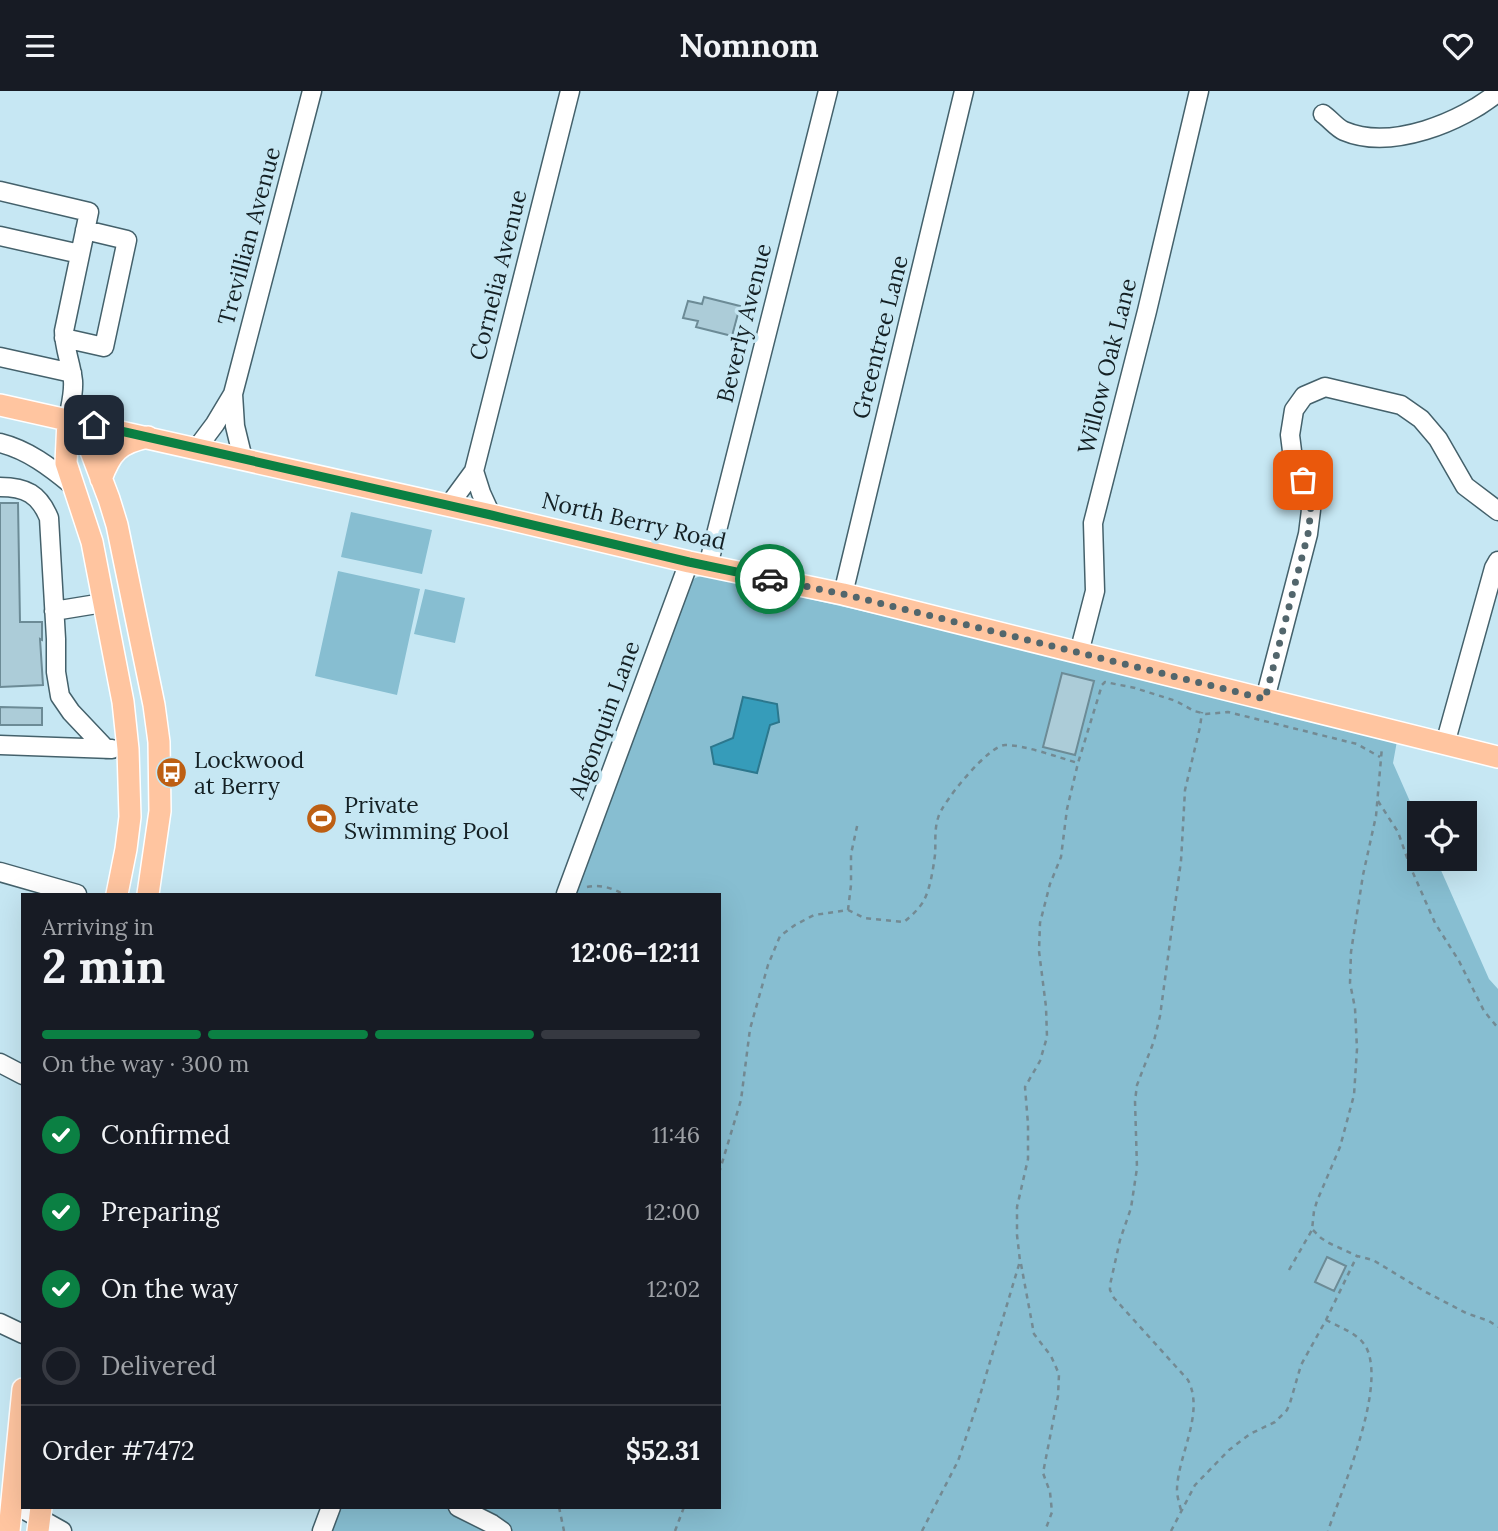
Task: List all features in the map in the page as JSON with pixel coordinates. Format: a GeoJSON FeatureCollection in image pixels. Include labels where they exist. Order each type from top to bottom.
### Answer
{"type":"FeatureCollection","features":[{"type":"Feature","properties":{"kind":"main road","name":"North Berry Road"},"geometry":{"type":"LineString","coordinates":[[0,405],[699,564],[843,594],[1498,757]]}},
{"type":"Feature","properties":{"kind":"main road"},"geometry":{"type":"LineString","coordinates":[[68,420],[89,446],[117,525],[154,705],[159,747],[160,811],[148,893]]}},
{"type":"Feature","properties":{"kind":"main road"},"geometry":{"type":"LineString","coordinates":[[68,420],[66,463],[92,542],[123,702],[128,749],[130,817],[117,893]]}},
{"type":"Feature","properties":{"kind":"main road"},"geometry":{"type":"LineString","coordinates":[[101,479],[108,461],[118,449],[148,437]]}},
{"type":"Feature","properties":{"kind":"main road"},"geometry":{"type":"LineString","coordinates":[[103,603],[133,599]]}},
{"type":"Feature","properties":{"kind":"main road"},"geometry":{"type":"LineString","coordinates":[[128,749],[159,747]]}},
{"type":"Feature","properties":{"kind":"main road"},"geometry":{"type":"LineString","coordinates":[[9,1531],[21,1410]]}},
{"type":"Feature","properties":{"kind":"street","name":"Trevillian Avenue"},"geometry":{"type":"LineString","coordinates":[[197,448],[233,394],[312,91]]}},
{"type":"Feature","properties":{"kind":"street","name":"Cornelia Avenue"},"geometry":{"type":"LineString","coordinates":[[449,505],[474,471],[570,91]]}},
{"type":"Feature","properties":{"kind":"street","name":"Beverly Avenue"},"geometry":{"type":"LineString","coordinates":[[699,564],[828,91]]}},
{"type":"Feature","properties":{"kind":"street","name":"Greentree Lane"},"geometry":{"type":"LineString","coordinates":[[843,594],[964,91]]}},
{"type":"Feature","properties":{"kind":"street","name":"Willow Oak Lane"},"geometry":{"type":"LineString","coordinates":[[1079,653],[1095,591],[1093,523],[1199,91]]}},
{"type":"Feature","properties":{"kind":"street"},"geometry":{"type":"LineString","coordinates":[[1323,114],[1343,131],[1364,137],[1390,138],[1418,133],[1450,122],[1498,92]]}},
{"type":"Feature","properties":{"kind":"street"},"geometry":{"type":"LineString","coordinates":[[0,191],[89,212],[64,331],[64,344],[74,383],[68,420]]}},
{"type":"Feature","properties":{"kind":"street"},"geometry":{"type":"LineString","coordinates":[[64,338],[104,347],[127,240],[85,230]]}},
{"type":"Feature","properties":{"kind":"street"},"geometry":{"type":"LineString","coordinates":[[0,236],[80,254]]}},
{"type":"Feature","properties":{"kind":"street"},"geometry":{"type":"LineString","coordinates":[[0,357],[72,373]]}},
{"type":"Feature","properties":{"kind":"street"},"geometry":{"type":"LineString","coordinates":[[1265,699],[1308,534],[1311,510],[1303,480],[1293,459],[1290,435],[1294,410],[1304,396],[1325,387],[1401,405],[1421,419],[1438,439],[1465,487],[1498,511]]}},
{"type":"Feature","properties":{"kind":"street","name":"Trevillian Avenue"},"geometry":{"type":"LineString","coordinates":[[233,394],[235,426],[243,459]]}},
{"type":"Feature","properties":{"kind":"street"},"geometry":{"type":"LineString","coordinates":[[0,443],[36,458],[72,485]]}},
{"type":"Feature","properties":{"kind":"street"},"geometry":{"type":"LineString","coordinates":[[474,471],[491,515]]}},
{"type":"Feature","properties":{"kind":"street"},"geometry":{"type":"LineString","coordinates":[[0,487],[24,489],[46,510],[49,518],[56,672],[60,696],[71,712],[106,748]]}},
{"type":"Feature","properties":{"kind":"street"},"geometry":{"type":"LineString","coordinates":[[1445,744],[1498,561]]}},
{"type":"Feature","properties":{"kind":"street","name":"Algonquin Lane"},"geometry":{"type":"LineString","coordinates":[[566,893],[699,564]]}},
{"type":"Feature","properties":{"kind":"street"},"geometry":{"type":"LineString","coordinates":[[54,611],[103,603]]}},
{"type":"Feature","properties":{"kind":"street"},"geometry":{"type":"LineString","coordinates":[[0,745],[128,749]]}},
{"type":"Feature","properties":{"kind":"street"},"geometry":{"type":"LineString","coordinates":[[0,872],[74,893]]}},
{"type":"Feature","properties":{"kind":"street"},"geometry":{"type":"LineString","coordinates":[[0,1063],[21,1074]]}},
{"type":"Feature","properties":{"kind":"street"},"geometry":{"type":"LineString","coordinates":[[0,1323],[21,1333]]}},
{"type":"Feature","properties":{"kind":"street"},"geometry":{"type":"LineString","coordinates":[[12,1503],[21,1508]]}},
{"type":"Feature","properties":{"kind":"street"},"geometry":{"type":"LineString","coordinates":[[22,1509],[62,1531]]}},
{"type":"Feature","properties":{"kind":"street"},"geometry":{"type":"LineString","coordinates":[[322,1531],[330,1509]]}},
{"type":"Feature","properties":{"kind":"street"},"geometry":{"type":"LineString","coordinates":[[462,1509],[502,1531]]}},
{"type":"Feature","properties":{"kind":"path"},"geometry":{"type":"LineString","coordinates":[[1045,1531],[1052,1512],[1044,1473],[1058,1396],[1059,1374],[1051,1356],[1034,1334],[1020,1261],[1017,1207],[1028,1159],[1025,1087],[1040,1061],[1047,1037],[1039,951],[1040,923],[1060,857],[1078,762],[1103,683],[1135,688],[1206,714],[1224,712],[1357,744],[1380,757]]}},
{"type":"Feature","properties":{"kind":"path"},"geometry":{"type":"LineString","coordinates":[[1181,1510],[1177,1490],[1192,1416],[1191,1387],[1188,1380],[1114,1298],[1110,1285],[1131,1208],[1137,1168],[1136,1085],[1154,1041],[1160,1016],[1181,861],[1185,790],[1202,712]]}},
{"type":"Feature","properties":{"kind":"path"},"geometry":{"type":"LineString","coordinates":[[1289,1269],[1312,1230],[1317,1201],[1340,1147],[1354,1095],[1357,1049],[1355,1008],[1350,983],[1351,953],[1378,801],[1380,757],[1387,729]]}},
{"type":"Feature","properties":{"kind":"path"},"geometry":{"type":"LineString","coordinates":[[721,1166],[741,1100],[750,1029],[768,965],[780,936],[814,915],[848,910],[864,918],[904,922],[923,902],[929,885],[935,856],[936,827],[943,805],[977,764],[1002,744],[1078,762]]}},
{"type":"Feature","properties":{"kind":"path"},"geometry":{"type":"LineString","coordinates":[[1378,801],[1398,832],[1435,923],[1459,961],[1484,1011],[1498,1028]]}},
{"type":"Feature","properties":{"kind":"path"},"geometry":{"type":"LineString","coordinates":[[848,910],[852,841],[858,823]]}},
{"type":"Feature","properties":{"kind":"path"},"geometry":{"type":"LineString","coordinates":[[584,890],[593,885],[620,893]]}},
{"type":"Feature","properties":{"kind":"path"},"geometry":{"type":"LineString","coordinates":[[1312,1230],[1321,1238],[1357,1256],[1373,1259],[1424,1291],[1498,1327]]}},
{"type":"Feature","properties":{"kind":"path"},"geometry":{"type":"LineString","coordinates":[[1171,1531],[1195,1485],[1229,1450],[1250,1434],[1275,1422],[1287,1410],[1301,1365],[1357,1256]]}},
{"type":"Feature","properties":{"kind":"path"},"geometry":{"type":"LineString","coordinates":[[922,1531],[958,1461],[1020,1261]]}},
{"type":"Feature","properties":{"kind":"path"},"geometry":{"type":"LineString","coordinates":[[1326,1320],[1356,1336],[1366,1347],[1371,1384],[1368,1411],[1328,1531]]}},
{"type":"Feature","properties":{"kind":"path"},"geometry":{"type":"LineString","coordinates":[[559,1509],[564,1531]]}},
{"type":"Feature","properties":{"kind":"path"},"geometry":{"type":"LineString","coordinates":[[675,1531],[683,1509]]}},
{"type":"Feature","properties":{"kind":"shaded area"},"geometry":{"type":"Polygon","coordinates":[[[351,512],[432,530],[422,574],[341,557],[351,512]]]}},
{"type":"Feature","properties":{"kind":"shaded area"},"geometry":{"type":"Polygon","coordinates":[[[338,571],[420,589],[397,695],[315,676],[338,571]]]}},
{"type":"Feature","properties":{"kind":"shaded area"},"geometry":{"type":"Polygon","coordinates":[[[704,575],[972,636],[1397,741],[1393,763],[1410,801],[1407,801],[1407,871],[1441,871],[1489,979],[1498,989],[1498,1531],[330,1531],[338,1509],[721,1509],[721,893],[572,893],[685,589],[695,578],[704,575]]]}},
{"type":"Feature","properties":{"kind":"shaded area"},"geometry":{"type":"Polygon","coordinates":[[[425,589],[465,598],[455,643],[414,634],[425,589]]]}},
{"type":"Feature","properties":{"kind":"shaded area"},"geometry":{"type":"Polygon","coordinates":[[[743,697],[777,704],[779,722],[770,725],[757,773],[714,764],[711,747],[733,738],[743,697]]]}},
{"type":"Feature","properties":{"kind":"building"},"geometry":{"type":"Polygon","coordinates":[[[704,297],[740,306],[732,336],[696,327],[698,321],[683,318],[688,301],[702,304],[704,297]]]}},
{"type":"Feature","properties":{"kind":"building"},"geometry":{"type":"Polygon","coordinates":[[[0,503],[18,503],[20,622],[42,622],[42,640],[40,639],[43,685],[0,687],[0,503]]]}},
{"type":"Feature","properties":{"kind":"building"},"geometry":{"type":"Polygon","coordinates":[[[1062,673],[1094,681],[1075,755],[1043,747],[1062,673]]]}},
{"type":"Feature","properties":{"kind":"building"},"geometry":{"type":"Polygon","coordinates":[[[0,707],[42,708],[42,725],[0,725],[0,707]]]}},
{"type":"Feature","properties":{"kind":"building"},"geometry":{"type":"Polygon","coordinates":[[[1327,1257],[1346,1266],[1334,1291],[1315,1282],[1327,1257]]]}},
{"type":"Feature","properties":{"kind":"way so far"},"geometry":{"type":"LineString","coordinates":[[770,579],[843,594],[1265,699],[1308,534],[1311,510],[1303,480]]}},
{"type":"Feature","properties":{"kind":"place","name":"Lockwood at Berry"},"geometry":{"type":"Point","coordinates":[171,773]}},
{"type":"Feature","properties":{"kind":"place","name":"Private Swimming Pool"},"geometry":{"type":"Point","coordinates":[321,818]}},
{"type":"Feature","properties":{"kind":"route"},"geometry":{"type":"LineString","coordinates":[[94,425],[770,579]]}}]}
